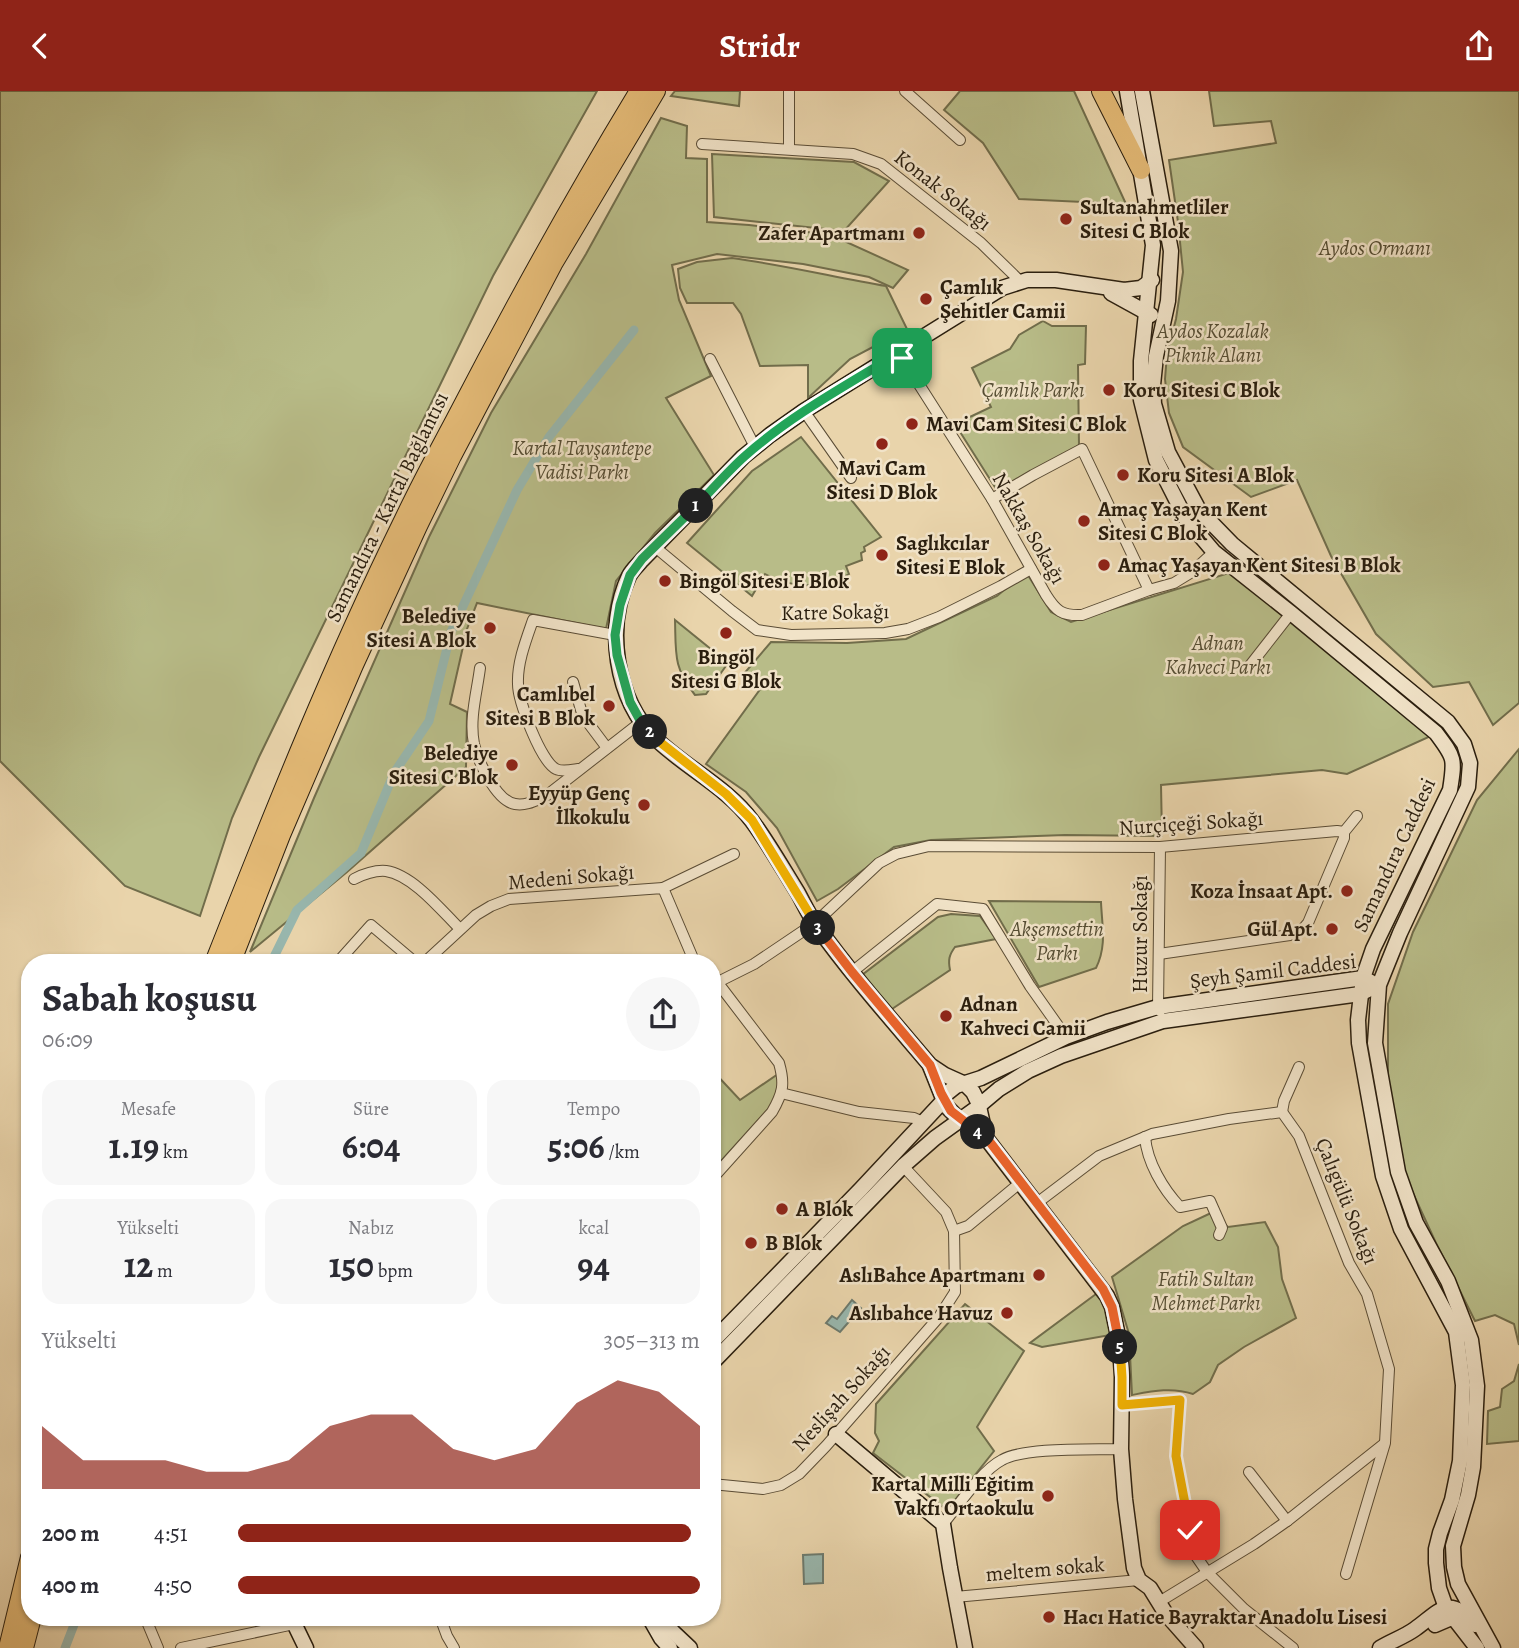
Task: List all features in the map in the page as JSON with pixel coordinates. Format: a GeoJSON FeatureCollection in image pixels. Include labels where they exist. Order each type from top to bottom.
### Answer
{"type":"FeatureCollection","features":[{"type":"Feature","properties":{"kind":"highway"},"geometry":{"type":"LineString","coordinates":[[509,332],[537,250],[627,91]]}},
{"type":"Feature","properties":{"kind":"highway","name":"Samandıra - Kartal Bağlantısı"},"geometry":{"type":"LineString","coordinates":[[235,954],[281,835],[354,665],[509,332],[593,167],[639,91]]}},
{"type":"Feature","properties":{"kind":"highway","name":"Samandıra - Kartal Bağlantısı"},"geometry":{"type":"LineString","coordinates":[[218,954],[272,814],[404,518],[509,332],[554,264],[656,91]]}},
{"type":"Feature","properties":{"kind":"highway"},"geometry":{"type":"LineString","coordinates":[[509,332],[555,278],[626,156],[668,91]]}},
{"type":"Feature","properties":{"kind":"highway"},"geometry":{"type":"LineString","coordinates":[[1101,91],[1141,170]]}},
{"type":"Feature","properties":{"kind":"highway"},"geometry":{"type":"LineString","coordinates":[[8,1648],[21,1594]]}},
{"type":"Feature","properties":{"kind":"highway"},"geometry":{"type":"LineString","coordinates":[[24,1648],[30,1626]]}},
{"type":"Feature","properties":{"kind":"street"},"geometry":{"type":"LineString","coordinates":[[789,91],[789,149]]}},
{"type":"Feature","properties":{"kind":"street"},"geometry":{"type":"LineString","coordinates":[[905,91],[960,140]]}},
{"type":"Feature","properties":{"kind":"street","name":"Samandıra Caddesi"},"geometry":{"type":"LineString","coordinates":[[1127,91],[1153,245],[1141,361],[1141,400],[1156,460],[1186,519],[1214,552],[1436,733],[1450,751],[1454,765],[1450,790],[1373,949],[1363,978],[1358,1020],[1359,1043],[1382,1176],[1401,1229],[1456,1332],[1463,1385],[1461,1461],[1436,1549],[1439,1588],[1448,1616],[1477,1648]]}},
{"type":"Feature","properties":{"kind":"street","name":"Samandıra Caddesi"},"geometry":{"type":"LineString","coordinates":[[1142,91],[1171,251],[1165,315],[1153,384],[1154,404],[1168,452],[1199,510],[1232,544],[1448,722],[1464,744],[1469,763],[1468,787],[1405,922],[1379,985],[1375,1042],[1398,1172],[1416,1223],[1448,1281],[1471,1340],[1477,1386],[1473,1467],[1468,1495],[1452,1546],[1458,1584],[1493,1648]]}},
{"type":"Feature","properties":{"kind":"street","name":"Konak Sokağı"},"geometry":{"type":"LineString","coordinates":[[702,144],[853,153],[881,164],[981,243],[1021,282]]}},
{"type":"Feature","properties":{"kind":"street"},"geometry":{"type":"LineString","coordinates":[[986,1137],[976,1096],[965,1084],[930,1065],[852,972],[815,923],[746,813],[656,739],[641,722],[630,702],[617,655],[615,635],[620,605],[630,575],[755,447],[804,411],[1002,288],[1027,280],[1056,280],[1124,291],[1141,288],[1158,278],[1169,283]]}},
{"type":"Feature","properties":{"kind":"street"},"geometry":{"type":"LineString","coordinates":[[1097,285],[1155,316],[1165,315]]}},
{"type":"Feature","properties":{"kind":"street","name":"Nakkaş Sokağı"},"geometry":{"type":"LineString","coordinates":[[899,353],[992,499],[1053,605],[1061,612],[1082,615],[1174,583],[1192,572],[1214,552]]}},
{"type":"Feature","properties":{"kind":"street"},"geometry":{"type":"LineString","coordinates":[[710,359],[755,447]]}},
{"type":"Feature","properties":{"kind":"street"},"geometry":{"type":"LineString","coordinates":[[804,411],[851,478]]}},
{"type":"Feature","properties":{"kind":"street"},"geometry":{"type":"LineString","coordinates":[[992,499],[1082,449],[1149,590]]}},
{"type":"Feature","properties":{"kind":"street","name":"Katre Sokağı"},"geometry":{"type":"LineString","coordinates":[[655,547],[757,629],[791,635],[885,633],[908,629],[939,617],[1031,569]]}},
{"type":"Feature","properties":{"kind":"street"},"geometry":{"type":"LineString","coordinates":[[1248,668],[1291,613]]}},
{"type":"Feature","properties":{"kind":"street"},"geometry":{"type":"LineString","coordinates":[[582,768],[568,771],[556,769],[545,759],[521,702],[518,684],[522,655],[533,620],[615,635]]}},
{"type":"Feature","properties":{"kind":"street"},"geometry":{"type":"LineString","coordinates":[[480,668],[474,709],[474,744],[483,768],[496,791],[506,801],[516,804],[531,803],[546,796],[641,722]]}},
{"type":"Feature","properties":{"kind":"street"},"geometry":{"type":"LineString","coordinates":[[573,682],[581,710],[607,748]]}},
{"type":"Feature","properties":{"kind":"street"},"geometry":{"type":"LineString","coordinates":[[1159,954],[1290,935],[1302,930],[1308,923],[1329,874],[1344,832],[1357,815]]}},
{"type":"Feature","properties":{"kind":"street","name":"Nurçiçeği Sokağı"},"geometry":{"type":"LineString","coordinates":[[721,981],[757,962],[815,923],[879,863],[896,853],[929,846],[1160,848],[1344,832]]}},
{"type":"Feature","properties":{"kind":"street","name":"Huzur Sokağı"},"geometry":{"type":"LineString","coordinates":[[1160,848],[1161,1014]]}},
{"type":"Feature","properties":{"kind":"street"},"geometry":{"type":"LineString","coordinates":[[663,888],[734,854]]}},
{"type":"Feature","properties":{"kind":"street"},"geometry":{"type":"LineString","coordinates":[[354,879],[377,871],[390,872],[414,884],[460,929]]}},
{"type":"Feature","properties":{"kind":"street","name":"Medeni Sokağı"},"geometry":{"type":"LineString","coordinates":[[434,954],[476,915],[509,899],[663,888],[691,954]]}},
{"type":"Feature","properties":{"kind":"street"},"geometry":{"type":"LineString","coordinates":[[852,972],[937,904],[984,909],[1030,986],[1066,1037]]}},
{"type":"Feature","properties":{"kind":"street"},"geometry":{"type":"LineString","coordinates":[[345,954],[371,925],[405,954]]}},
{"type":"Feature","properties":{"kind":"street","name":"Şeyh Şamil Caddesi"},"geometry":{"type":"LineString","coordinates":[[721,1333],[861,1189],[956,1086],[981,1078],[1066,1037],[1107,1022],[1363,978],[1379,985]]}},
{"type":"Feature","properties":{"kind":"street","name":"Şeyh Şamil Caddesi"},"geometry":{"type":"LineString","coordinates":[[721,1354],[902,1166],[934,1138],[1018,1077],[1161,1014],[1360,994],[1379,985]]}},
{"type":"Feature","properties":{"kind":"street"},"geometry":{"type":"LineString","coordinates":[[721,991],[779,1063],[783,1075],[781,1093],[772,1112],[721,1169]]}},
{"type":"Feature","properties":{"kind":"street"},"geometry":{"type":"LineString","coordinates":[[1327,997],[1352,1009],[1358,1020]]}},
{"type":"Feature","properties":{"kind":"street"},"geometry":{"type":"LineString","coordinates":[[930,1065],[951,1111],[986,1137],[1107,1296],[1119,1339],[1122,1377],[1121,1449],[1134,1568],[1139,1580],[1150,1588],[1166,1614],[1196,1648]]}},
{"type":"Feature","properties":{"kind":"street"},"geometry":{"type":"LineString","coordinates":[[1037,1203],[1098,1156],[1144,1137],[1282,1112],[1299,1067]]}},
{"type":"Feature","properties":{"kind":"street"},"geometry":{"type":"LineString","coordinates":[[781,1093],[859,1112],[914,1118],[923,1122]]}},
{"type":"Feature","properties":{"kind":"street","name":"Çalıgülü Sokağı"},"geometry":{"type":"LineString","coordinates":[[1282,1112],[1299,1136],[1349,1263],[1367,1294],[1390,1369],[1385,1443],[1346,1574]]}},
{"type":"Feature","properties":{"kind":"street"},"geometry":{"type":"LineString","coordinates":[[1144,1137],[1146,1150],[1172,1199],[1180,1207],[1210,1201],[1222,1228],[1219,1235]]}},
{"type":"Feature","properties":{"kind":"street"},"geometry":{"type":"LineString","coordinates":[[902,1166],[946,1212],[954,1231],[968,1226],[1021,1182]]}},
{"type":"Feature","properties":{"kind":"street","name":"Neslişah Sokağı"},"geometry":{"type":"LineString","coordinates":[[721,1485],[763,1489],[781,1485],[799,1473],[836,1434],[939,1317],[955,1292],[954,1231]]}},
{"type":"Feature","properties":{"kind":"street"},"geometry":{"type":"LineString","coordinates":[[1122,1405],[1180,1400],[1176,1456],[1196,1556],[1207,1572],[1244,1609],[1293,1648]]}},
{"type":"Feature","properties":{"kind":"street"},"geometry":{"type":"LineString","coordinates":[[836,1434],[943,1524],[965,1648]]}},
{"type":"Feature","properties":{"kind":"street"},"geometry":{"type":"LineString","coordinates":[[1159,1602],[1247,1549],[1287,1521],[1385,1443]]}},
{"type":"Feature","properties":{"kind":"street"},"geometry":{"type":"LineString","coordinates":[[943,1524],[980,1479],[1001,1460],[1022,1454],[1121,1449]]}},
{"type":"Feature","properties":{"kind":"street"},"geometry":{"type":"LineString","coordinates":[[1249,1472],[1287,1521]]}},
{"type":"Feature","properties":{"kind":"street","name":"meltem sokak"},"geometry":{"type":"LineString","coordinates":[[956,1597],[1139,1580]]}},
{"type":"Feature","properties":{"kind":"street"},"geometry":{"type":"LineString","coordinates":[[1448,1616],[1458,1584]]}},
{"type":"Feature","properties":{"kind":"street"},"geometry":{"type":"LineString","coordinates":[[1380,1648],[1448,1616],[1469,1617],[1493,1648]]}},
{"type":"Feature","properties":{"kind":"street"},"geometry":{"type":"LineString","coordinates":[[149,1626],[158,1648]]}},
{"type":"Feature","properties":{"kind":"street"},"geometry":{"type":"LineString","coordinates":[[181,1648],[202,1646],[275,1626]]}},
{"type":"Feature","properties":{"kind":"street"},"geometry":{"type":"LineString","coordinates":[[295,1626],[306,1648]]}},
{"type":"Feature","properties":{"kind":"street"},"geometry":{"type":"LineString","coordinates":[[443,1626],[454,1648]]}},
{"type":"Feature","properties":{"kind":"street"},"geometry":{"type":"LineString","coordinates":[[654,1626],[670,1648]]}},
{"type":"Feature","properties":{"kind":"street"},"geometry":{"type":"LineString","coordinates":[[668,1626],[690,1648]]}},
{"type":"Feature","properties":{"kind":"green space"},"geometry":{"type":"Polygon","coordinates":[[[0,91],[597,91],[493,276],[259,757],[232,818],[200,916],[125,886],[0,761],[0,91]]]}},
{"type":"Feature","properties":{"kind":"green space"},"geometry":{"type":"Polygon","coordinates":[[[675,91],[740,91],[739,106],[671,96],[675,91]]]}},
{"type":"Feature","properties":{"kind":"green space"},"geometry":{"type":"Polygon","coordinates":[[[960,91],[1074,91],[1126,204],[1019,199],[983,143],[944,110],[960,91]]]}},
{"type":"Feature","properties":{"kind":"green space","name":"Aydos Ormanı"},"geometry":{"type":"Polygon","coordinates":[[[1209,91],[1519,91],[1519,703],[1493,725],[1469,682],[1433,687],[1376,634],[1331,556],[1297,480],[1251,497],[1183,447],[1169,413],[1165,379],[1167,354],[1176,319],[1183,272],[1169,160],[1276,143],[1271,121],[1214,126],[1209,91]]]}},
{"type":"Feature","properties":{"kind":"green space","name":"Kartal Tavşantepe Vadisi Parkı"},"geometry":{"type":"Polygon","coordinates":[[[661,118],[687,126],[686,158],[707,159],[707,222],[831,235],[908,270],[893,288],[869,277],[803,264],[717,254],[672,265],[679,300],[711,376],[666,398],[714,475],[655,533],[616,581],[606,629],[477,603],[467,629],[450,704],[467,712],[466,767],[347,872],[250,952],[314,798],[429,537],[491,413],[586,254],[661,118]]]}},
{"type":"Feature","properties":{"kind":"green space"},"geometry":{"type":"Polygon","coordinates":[[[712,154],[854,162],[889,181],[844,231],[714,217],[712,154]]]}},
{"type":"Feature","properties":{"kind":"green space"},"geometry":{"type":"Polygon","coordinates":[[[732,258],[886,286],[907,329],[850,359],[808,398],[808,365],[760,366],[741,314],[733,303],[687,303],[680,288],[678,269],[697,262],[732,258]]]}},
{"type":"Feature","properties":{"kind":"green space","name":"Çamlık Parkı"},"geometry":{"type":"Polygon","coordinates":[[[1043,321],[1052,326],[1086,326],[1085,364],[1078,365],[1079,445],[998,492],[955,424],[991,407],[972,368],[1010,349],[1019,335],[1043,321]]]}},
{"type":"Feature","properties":{"kind":"green space"},"geometry":{"type":"Polygon","coordinates":[[[801,437],[881,537],[864,547],[862,560],[846,566],[849,574],[839,579],[807,585],[785,582],[765,574],[752,596],[687,543],[752,471],[801,437]]]}},
{"type":"Feature","properties":{"kind":"green space","name":"Adnan Kahveci Parkı"},"geometry":{"type":"Polygon","coordinates":[[[1026,572],[1051,612],[1071,622],[1232,572],[1433,735],[1347,774],[1322,770],[1161,785],[1162,836],[1065,835],[931,840],[894,847],[838,889],[817,901],[777,828],[746,792],[706,764],[761,688],[742,676],[771,642],[847,643],[906,639],[997,596],[1026,572]]]}},
{"type":"Feature","properties":{"kind":"green space"},"geometry":{"type":"Polygon","coordinates":[[[675,620],[728,663],[706,694],[695,695],[679,668],[675,620]]]}},
{"type":"Feature","properties":{"kind":"green space"},"geometry":{"type":"Polygon","coordinates":[[[1519,749],[1519,1345],[1514,1324],[1495,1315],[1475,1321],[1400,1165],[1388,1079],[1388,1004],[1413,932],[1477,800],[1519,749]]]}},
{"type":"Feature","properties":{"kind":"green space","name":"Akşemsettin Parkı"},"geometry":{"type":"Polygon","coordinates":[[[989,901],[1101,902],[1103,944],[1096,968],[1039,987],[989,901]]]}},
{"type":"Feature","properties":{"kind":"green space","name":"Akşemsettin Parkı"},"geometry":{"type":"Polygon","coordinates":[[[951,914],[980,916],[996,939],[955,947],[951,953],[950,970],[892,1009],[862,975],[938,917],[951,914]]]}},
{"type":"Feature","properties":{"kind":"green space"},"geometry":{"type":"Polygon","coordinates":[[[778,1074],[779,1088],[772,1105],[721,1161],[721,1080],[740,1100],[778,1074]]]}},
{"type":"Feature","properties":{"kind":"green space","name":"Fatih Sultan Mehmet Parkı"},"geometry":{"type":"Polygon","coordinates":[[[1211,1213],[1228,1227],[1265,1222],[1278,1247],[1282,1279],[1296,1318],[1218,1365],[1210,1382],[1193,1394],[1170,1390],[1132,1395],[1129,1334],[1112,1277],[1183,1226],[1211,1213]]]}},
{"type":"Feature","properties":{"kind":"green space"},"geometry":{"type":"Polygon","coordinates":[[[1100,1291],[1116,1334],[1042,1347],[1030,1343],[1100,1291]]]}},
{"type":"Feature","properties":{"kind":"green space"},"geometry":{"type":"Polygon","coordinates":[[[965,1304],[1024,1351],[977,1427],[994,1451],[947,1510],[873,1453],[879,1441],[875,1433],[876,1404],[965,1304]]]}},
{"type":"Feature","properties":{"kind":"green space"},"geometry":{"type":"Polygon","coordinates":[[[1519,1364],[1519,1441],[1487,1444],[1488,1411],[1500,1407],[1502,1389],[1514,1381],[1519,1364]]]}},
{"type":"Feature","properties":{"kind":"water"},"geometry":{"type":"Polygon","coordinates":[[[852,1300],[861,1308],[840,1332],[826,1323],[832,1316],[837,1319],[852,1300]]]}},
{"type":"Feature","properties":{"kind":"water"},"geometry":{"type":"Polygon","coordinates":[[[823,1554],[823,1583],[804,1584],[803,1555],[823,1554]]]}},
{"type":"Feature","properties":{"kind":"waterway"},"geometry":{"type":"LineString","coordinates":[[275,954],[297,910],[361,853],[394,773],[429,721],[451,632],[517,490],[549,437],[634,330]]}},
{"type":"Feature","properties":{"kind":"waterway"},"geometry":{"type":"LineString","coordinates":[[65,1648],[74,1626]]}},
{"type":"Feature","properties":{"kind":"place","name":"Sultanahmetliler Sitesi C Blok"},"geometry":{"type":"Point","coordinates":[1066,219]}},
{"type":"Feature","properties":{"kind":"place","name":"Zafer Apartmanı"},"geometry":{"type":"Point","coordinates":[919,233]}},
{"type":"Feature","properties":{"kind":"place","name":"Çamlık Şehitler Camii"},"geometry":{"type":"Point","coordinates":[926,299]}},
{"type":"Feature","properties":{"kind":"place","name":"Koru Sitesi C Blok"},"geometry":{"type":"Point","coordinates":[1109,390]}},
{"type":"Feature","properties":{"kind":"place","name":"Mavi Cam Sitesi C Blok"},"geometry":{"type":"Point","coordinates":[912,424]}},
{"type":"Feature","properties":{"kind":"place","name":"Mavi Cam Sitesi D Blok"},"geometry":{"type":"Point","coordinates":[882,444]}},
{"type":"Feature","properties":{"kind":"place","name":"Koru Sitesi A Blok"},"geometry":{"type":"Point","coordinates":[1123,475]}},
{"type":"Feature","properties":{"kind":"place","name":"Amaç Yaşayan Kent Sitesi C Blok"},"geometry":{"type":"Point","coordinates":[1084,521]}},
{"type":"Feature","properties":{"kind":"place","name":"Saglıkcılar Sitesi E Blok"},"geometry":{"type":"Point","coordinates":[882,555]}},
{"type":"Feature","properties":{"kind":"place","name":"Amaç Yaşayan Kent Sitesi B Blok"},"geometry":{"type":"Point","coordinates":[1104,565]}},
{"type":"Feature","properties":{"kind":"place","name":"Bingöl Sitesi E Blok"},"geometry":{"type":"Point","coordinates":[665,581]}},
{"type":"Feature","properties":{"kind":"place","name":"Belediye Sitesi A Blok"},"geometry":{"type":"Point","coordinates":[490,628]}},
{"type":"Feature","properties":{"kind":"place","name":"Bingöl Sitesi G Blok"},"geometry":{"type":"Point","coordinates":[726,633]}},
{"type":"Feature","properties":{"kind":"place","name":"Camlıbel Sitesi B Blok"},"geometry":{"type":"Point","coordinates":[609,706]}},
{"type":"Feature","properties":{"kind":"place","name":"Belediye Sitesi C Blok"},"geometry":{"type":"Point","coordinates":[512,765]}},
{"type":"Feature","properties":{"kind":"place","name":"Eyyüp Genç İlkokulu"},"geometry":{"type":"Point","coordinates":[644,805]}},
{"type":"Feature","properties":{"kind":"place","name":"Koza İnsaat Apt."},"geometry":{"type":"Point","coordinates":[1347,891]}},
{"type":"Feature","properties":{"kind":"place","name":"Gül Apt."},"geometry":{"type":"Point","coordinates":[1332,929]}},
{"type":"Feature","properties":{"kind":"place","name":"Adnan Kahveci Camii"},"geometry":{"type":"Point","coordinates":[946,1016]}},
{"type":"Feature","properties":{"kind":"place","name":"A Blok"},"geometry":{"type":"Point","coordinates":[782,1209]}},
{"type":"Feature","properties":{"kind":"place","name":"B Blok"},"geometry":{"type":"Point","coordinates":[751,1243]}},
{"type":"Feature","properties":{"kind":"place","name":"AslıBahce Apartmanı"},"geometry":{"type":"Point","coordinates":[1039,1275]}},
{"type":"Feature","properties":{"kind":"place","name":"Aslıbahce Havuz"},"geometry":{"type":"Point","coordinates":[1007,1313]}},
{"type":"Feature","properties":{"kind":"place","name":"Kartal Milli Eğitim Vakfı Ortaokulu"},"geometry":{"type":"Point","coordinates":[1048,1496]}},
{"type":"Feature","properties":{"kind":"place","name":"Hacı Hatice Bayraktar Anadolu Lisesi"},"geometry":{"type":"Point","coordinates":[1049,1617]}},
{"type":"Feature","properties":{"kind":"route"},"geometry":{"type":"LineString","coordinates":[[902,358],[899,353],[770,435],[743,457],[642,559],[630,575],[620,605],[615,635],[623,680],[630,702],[641,722],[656,739],[726,794],[752,820],[815,923],[930,1065],[946,1105],[955,1115],[986,1137],[1103,1289],[1112,1307],[1117,1329],[1122,1405],[1180,1400],[1176,1456],[1190,1530]]}},
{"type":"Feature","properties":{"kind":"park label","name":"Aydos Kozalak Piknik Alanı"},"geometry":{"type":"Point","coordinates":[1213,343]}}]}
